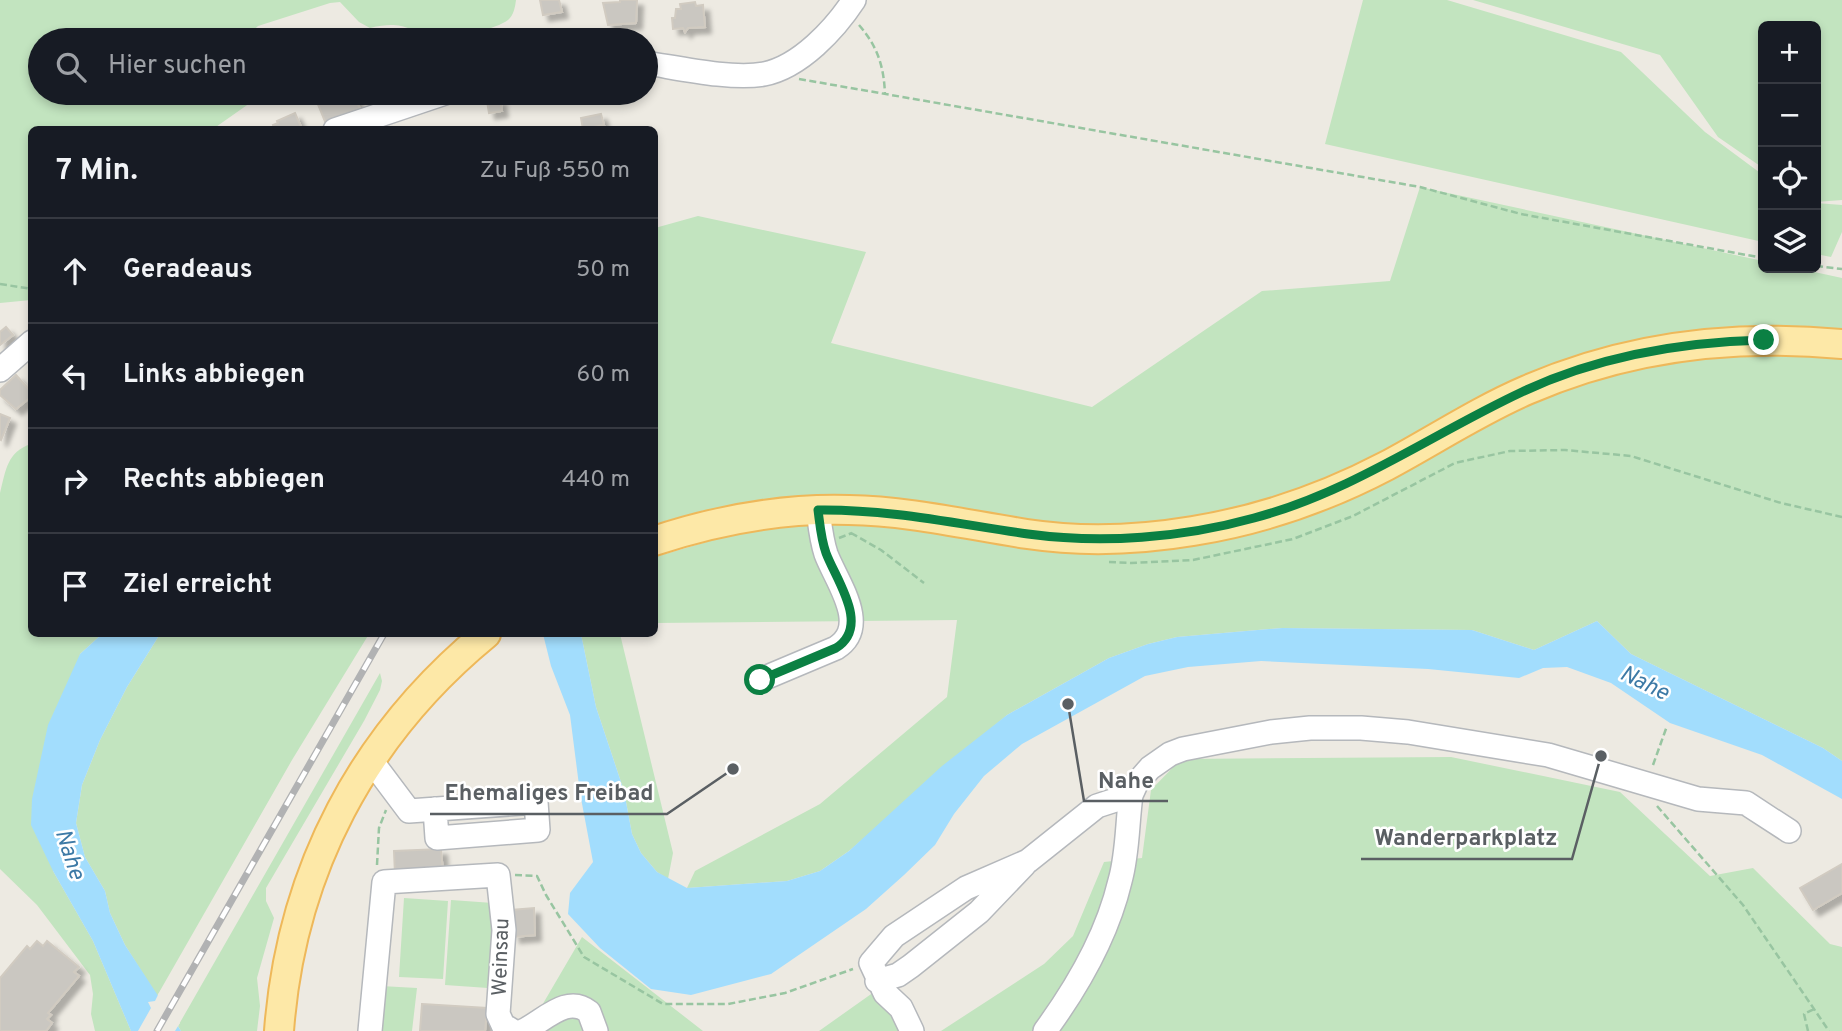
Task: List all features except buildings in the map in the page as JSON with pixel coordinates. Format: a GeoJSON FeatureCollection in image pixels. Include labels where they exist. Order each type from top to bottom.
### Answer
{"type":"FeatureCollection","features":[{"type":"Feature","properties":{"kind":"main road"},"geometry":{"type":"LineString","coordinates":[[658,540],[745,517],[818,510],[884,512],[1062,537],[1126,538],[1191,531],[1255,518],[1322,496],[1386,466],[1505,400],[1585,368],[1647,351],[1705,343],[1803,340],[1842,344]]}},
{"type":"Feature","properties":{"kind":"main road"},"geometry":{"type":"LineString","coordinates":[[279,1031],[290,951],[307,887],[332,826],[370,759],[410,707],[476,642]]}},
{"type":"Feature","properties":{"kind":"street"},"geometry":{"type":"LineString","coordinates":[[658,65],[697,71],[761,75],[801,56],[831,31],[850,6]]}},
{"type":"Feature","properties":{"kind":"street"},"geometry":{"type":"LineString","coordinates":[[347,126],[409,105]]}},
{"type":"Feature","properties":{"kind":"street"},"geometry":{"type":"LineString","coordinates":[[0,370],[28,346]]}},
{"type":"Feature","properties":{"kind":"street"},"geometry":{"type":"LineString","coordinates":[[760,680],[836,648],[843,643],[851,627],[850,609],[822,541],[818,510]]}},
{"type":"Feature","properties":{"kind":"street"},"geometry":{"type":"LineString","coordinates":[[1045,1031],[1088,964],[1112,909],[1126,852],[1131,794],[1150,768],[1170,754],[1183,749],[1271,732],[1310,728],[1408,732],[1548,755],[1698,799],[1746,803],[1789,831]]}},
{"type":"Feature","properties":{"kind":"street"},"geometry":{"type":"LineString","coordinates":[[370,759],[409,811],[435,809]]}},
{"type":"Feature","properties":{"kind":"street"},"geometry":{"type":"LineString","coordinates":[[874,972],[898,975],[911,966],[979,912],[1028,861],[1097,806],[1131,794]]}},
{"type":"Feature","properties":{"kind":"street"},"geometry":{"type":"LineString","coordinates":[[874,972],[894,936],[966,888],[1028,861]]}},
{"type":"Feature","properties":{"kind":"street"},"geometry":{"type":"LineString","coordinates":[[370,1031],[384,882],[498,875]]}},
{"type":"Feature","properties":{"kind":"street","name":"Weinsau"},"geometry":{"type":"LineString","coordinates":[[498,875],[504,948],[498,1014],[503,1025],[513,1031]]}},
{"type":"Feature","properties":{"kind":"street"},"geometry":{"type":"LineString","coordinates":[[874,972],[885,993],[901,1008],[912,1031]]}},
{"type":"Feature","properties":{"kind":"street"},"geometry":{"type":"LineString","coordinates":[[523,1031],[563,1007],[574,1005],[589,1012],[596,1031]]}},
{"type":"Feature","properties":{"kind":"path"},"geometry":{"type":"LineString","coordinates":[[850,6],[882,63],[885,95]]}},
{"type":"Feature","properties":{"kind":"path"},"geometry":{"type":"LineString","coordinates":[[761,75],[1420,187],[1521,214],[1758,257]]}},
{"type":"Feature","properties":{"kind":"path"},"geometry":{"type":"LineString","coordinates":[[1821,267],[1842,269]]}},
{"type":"Feature","properties":{"kind":"path"},"geometry":{"type":"LineString","coordinates":[[0,284],[28,288]]}},
{"type":"Feature","properties":{"kind":"path"},"geometry":{"type":"LineString","coordinates":[[851,533],[881,550],[924,583]]}},
{"type":"Feature","properties":{"kind":"path"},"geometry":{"type":"LineString","coordinates":[[1667,726],[1642,783],[1743,905],[1829,1031]]}},
{"type":"Feature","properties":{"kind":"path"},"geometry":{"type":"LineString","coordinates":[[384,882],[378,870],[376,853],[379,828],[394,791]]}},
{"type":"Feature","properties":{"kind":"path"},"geometry":{"type":"LineString","coordinates":[[498,875],[537,876],[584,957],[663,1003],[728,1004],[874,972]]}},
{"type":"Feature","properties":{"kind":"path"},"geometry":{"type":"LineString","coordinates":[[1808,1031],[1804,1014],[1814,1009]]}},
{"type":"Feature","properties":{"kind":"green space"},"geometry":{"type":"Polygon","coordinates":[[[0,0],[516,0],[512,16],[489,28],[408,28],[390,25],[370,28],[359,22],[340,2],[256,28],[28,28],[28,105],[247,105],[217,126],[28,126],[28,300],[0,303],[0,0]]]}},
{"type":"Feature","properties":{"kind":"green space"},"geometry":{"type":"Polygon","coordinates":[[[1363,0],[1447,0],[1621,52],[1705,132],[1758,171],[1758,241],[1325,144],[1363,0]]]}},
{"type":"Feature","properties":{"kind":"green space"},"geometry":{"type":"Polygon","coordinates":[[[1473,0],[1842,0],[1842,200],[1821,202],[1821,21],[1758,21],[1758,165],[1718,137],[1660,55],[1473,0]]]}},
{"type":"Feature","properties":{"kind":"green space"},"geometry":{"type":"Polygon","coordinates":[[[1420,187],[1758,260],[1758,273],[1819,273],[1842,278],[1842,761],[1823,748],[1631,654],[1597,621],[1534,650],[1472,630],[1282,628],[1177,637],[1109,658],[1007,715],[849,851],[820,871],[787,881],[687,888],[695,871],[820,804],[947,697],[957,620],[658,623],[658,556],[713,540],[705,510],[658,523],[658,227],[698,216],[866,252],[831,343],[1092,407],[1262,291],[1390,281],[1420,187]]]}},
{"type":"Feature","properties":{"kind":"green space"},"geometry":{"type":"Polygon","coordinates":[[[1821,203],[1842,205],[1842,232],[1831,257],[1821,255],[1821,203]]]}},
{"type":"Feature","properties":{"kind":"green space"},"geometry":{"type":"Polygon","coordinates":[[[28,445],[28,637],[99,637],[80,654],[53,871],[93,941],[131,1031],[95,1031],[91,1014],[93,994],[90,975],[37,905],[0,869],[0,493],[12,457],[28,445]]]}},
{"type":"Feature","properties":{"kind":"green space"},"geometry":{"type":"Polygon","coordinates":[[[158,637],[367,637],[292,760],[157,996],[125,945],[110,913],[105,891],[85,857],[76,823],[82,785],[100,740],[127,687],[158,637]]]}},
{"type":"Feature","properties":{"kind":"green space"},"geometry":{"type":"Polygon","coordinates":[[[582,637],[621,637],[673,853],[668,879],[657,872],[641,853],[632,834],[624,791],[596,707],[582,637]]]}},
{"type":"Feature","properties":{"kind":"green space"},"geometry":{"type":"Polygon","coordinates":[[[380,673],[380,690],[364,721],[266,888],[266,901],[274,918],[257,978],[260,1006],[257,1031],[181,1031],[178,1026],[380,673]]]}},
{"type":"Feature","properties":{"kind":"green space"},"geometry":{"type":"Polygon","coordinates":[[[1451,757],[1620,792],[1710,876],[1753,868],[1830,944],[1842,947],[1842,1031],[941,1031],[1044,964],[1073,936],[1104,862],[1142,858],[1151,790],[1181,759],[1451,757]]]}},
{"type":"Feature","properties":{"kind":"green space"},"geometry":{"type":"Polygon","coordinates":[[[404,898],[448,901],[443,979],[399,977],[404,898]]]}},
{"type":"Feature","properties":{"kind":"green space"},"geometry":{"type":"Polygon","coordinates":[[[451,900],[493,903],[488,988],[445,985],[451,900]]]}},
{"type":"Feature","properties":{"kind":"green space"},"geometry":{"type":"Polygon","coordinates":[[[582,937],[703,1031],[527,1031],[582,937]]]}},
{"type":"Feature","properties":{"kind":"green space"},"geometry":{"type":"Polygon","coordinates":[[[381,986],[417,988],[412,1031],[377,1031],[381,986]]]}},
{"type":"Feature","properties":{"kind":"green space"},"geometry":{"type":"Polygon","coordinates":[[[874,992],[922,1031],[819,1031],[874,992]]]}},
{"type":"Feature","properties":{"kind":"water"},"geometry":{"type":"Polygon","coordinates":[[[1597,621],[1631,654],[1823,748],[1842,761],[1842,799],[1762,755],[1670,723],[1611,683],[1567,667],[1543,668],[1519,678],[1428,669],[1261,661],[1188,667],[1145,676],[1022,744],[984,776],[954,814],[935,845],[904,875],[866,909],[771,974],[691,995],[651,989],[600,948],[568,914],[570,893],[593,862],[580,793],[570,715],[551,666],[544,637],[582,637],[596,707],[624,791],[632,834],[641,853],[657,872],[687,888],[787,881],[820,871],[849,851],[942,766],[1007,715],[1109,658],[1148,644],[1177,637],[1282,628],[1472,630],[1534,650],[1597,621]]]}},
{"type":"Feature","properties":{"kind":"water"},"geometry":{"type":"Polygon","coordinates":[[[99,637],[158,637],[127,687],[100,740],[82,785],[76,823],[85,857],[105,891],[110,913],[125,945],[181,1031],[131,1031],[93,941],[53,871],[31,825],[32,799],[48,725],[80,654],[99,637]]]}},
{"type":"Feature","properties":{"kind":"pier"},"geometry":{"type":"Polygon","coordinates":[[[159,993],[180,1023],[175,1031],[138,1031],[151,1008],[148,1002],[155,1001],[159,993]]]}},
{"type":"Feature","properties":{"kind":"railway"},"geometry":{"type":"LineString","coordinates":[[157,1031],[382,637]]}},
{"type":"Feature","properties":{"kind":"place","name":"Nahe"},"geometry":{"type":"Point","coordinates":[1068,704]}},
{"type":"Feature","properties":{"kind":"place","name":"Wanderparkplatz"},"geometry":{"type":"Point","coordinates":[1601,756]}},
{"type":"Feature","properties":{"kind":"place","name":"Ehemaliges Freibad"},"geometry":{"type":"Point","coordinates":[733,769]}},
{"type":"Feature","properties":{"kind":"route"},"geometry":{"type":"LineString","coordinates":[[760,680],[836,648],[848,636],[852,617],[822,541],[818,510],[884,512],[1062,537],[1159,536],[1223,526],[1289,508],[1355,482],[1496,405],[1554,378],[1647,351],[1705,343],[1764,340]]}}]}
